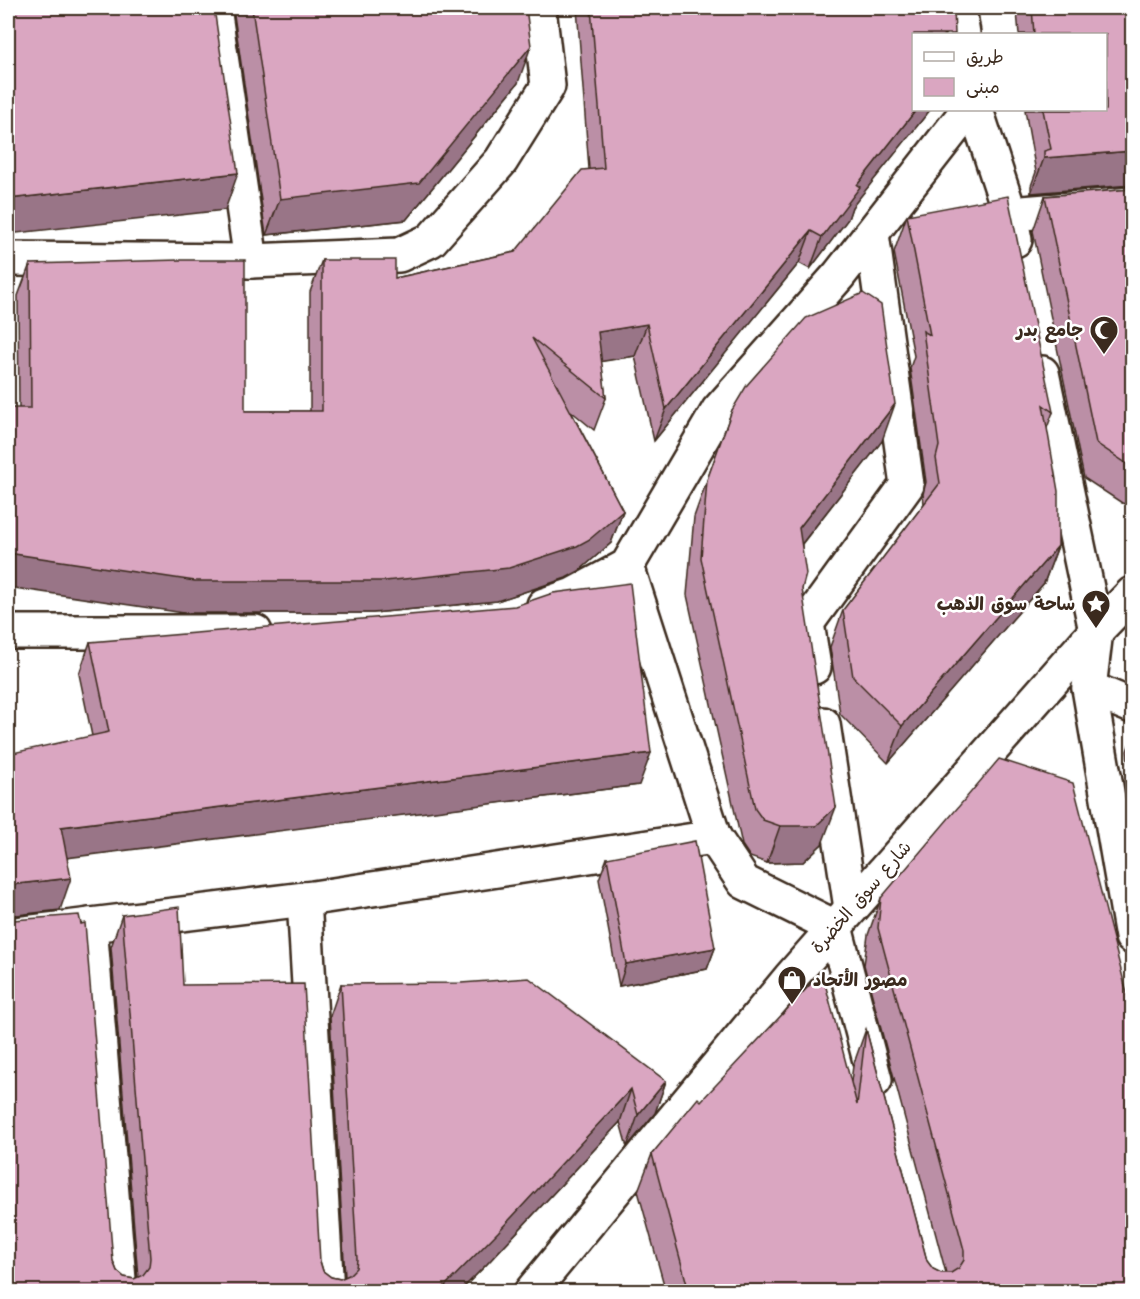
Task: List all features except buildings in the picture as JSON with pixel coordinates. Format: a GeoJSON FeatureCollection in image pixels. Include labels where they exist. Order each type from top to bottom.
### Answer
{"type":"FeatureCollection","features":[{"type":"Feature","properties":{"kind":"street"},"geometry":{"type":"LineString","coordinates":[[214,8],[251,261]]}},
{"type":"Feature","properties":{"kind":"street"},"geometry":{"type":"LineString","coordinates":[[8,259],[251,261],[399,255],[431,240],[501,161],[548,86],[539,8]]}},
{"type":"Feature","properties":{"kind":"street"},"geometry":{"type":"LineString","coordinates":[[959,8],[963,33]]}},
{"type":"Feature","properties":{"kind":"street"},"geometry":{"type":"LineString","coordinates":[[512,615],[573,595],[627,566],[718,411],[839,275],[967,111]]}},
{"type":"Feature","properties":{"kind":"street"},"geometry":{"type":"LineString","coordinates":[[976,111],[1010,214],[1022,272]]}},
{"type":"Feature","properties":{"kind":"street"},"geometry":{"type":"LineString","coordinates":[[1010,214],[1132,204]]}},
{"type":"Feature","properties":{"kind":"street"},"geometry":{"type":"LineString","coordinates":[[872,234],[907,485],[807,623],[843,918],[883,1109]]}},
{"type":"Feature","properties":{"kind":"street"},"geometry":{"type":"LineString","coordinates":[[1036,341],[1096,631],[1089,688],[1132,937]]}},
{"type":"Feature","properties":{"kind":"street"},"geometry":{"type":"LineString","coordinates":[[627,566],[714,837],[744,882],[843,918]]}},
{"type":"Feature","properties":{"kind":"street","name":"شارع سوق الخضرة"},"geometry":{"type":"LineString","coordinates":[[531,1292],[843,918],[1096,631],[1132,594]]}},
{"type":"Feature","properties":{"kind":"street"},"geometry":{"type":"LineString","coordinates":[[8,632],[279,632]]}},
{"type":"Feature","properties":{"kind":"street"},"geometry":{"type":"LineString","coordinates":[[1089,688],[1132,706]]}},
{"type":"Feature","properties":{"kind":"street"},"geometry":{"type":"LineString","coordinates":[[8,935],[304,898],[714,837]]}},
{"type":"Feature","properties":{"kind":"street"},"geometry":{"type":"LineString","coordinates":[[304,898],[327,1292]]}},
{"type":"Feature","properties":{"kind":"street"},"geometry":{"type":"LineString","coordinates":[[90,925],[120,1292]]}},
{"type":"Feature","properties":{"kind":"place","name":"جامع بدر"},"geometry":{"type":"Point","coordinates":[1104,356]}},
{"type":"Feature","properties":{"kind":"place","name":"ساحة سوق الذهب"},"geometry":{"type":"Point","coordinates":[1096,630]}},
{"type":"Feature","properties":{"kind":"place","name":"مصور اﻷتحاد"},"geometry":{"type":"Point","coordinates":[792,1006]}}]}
